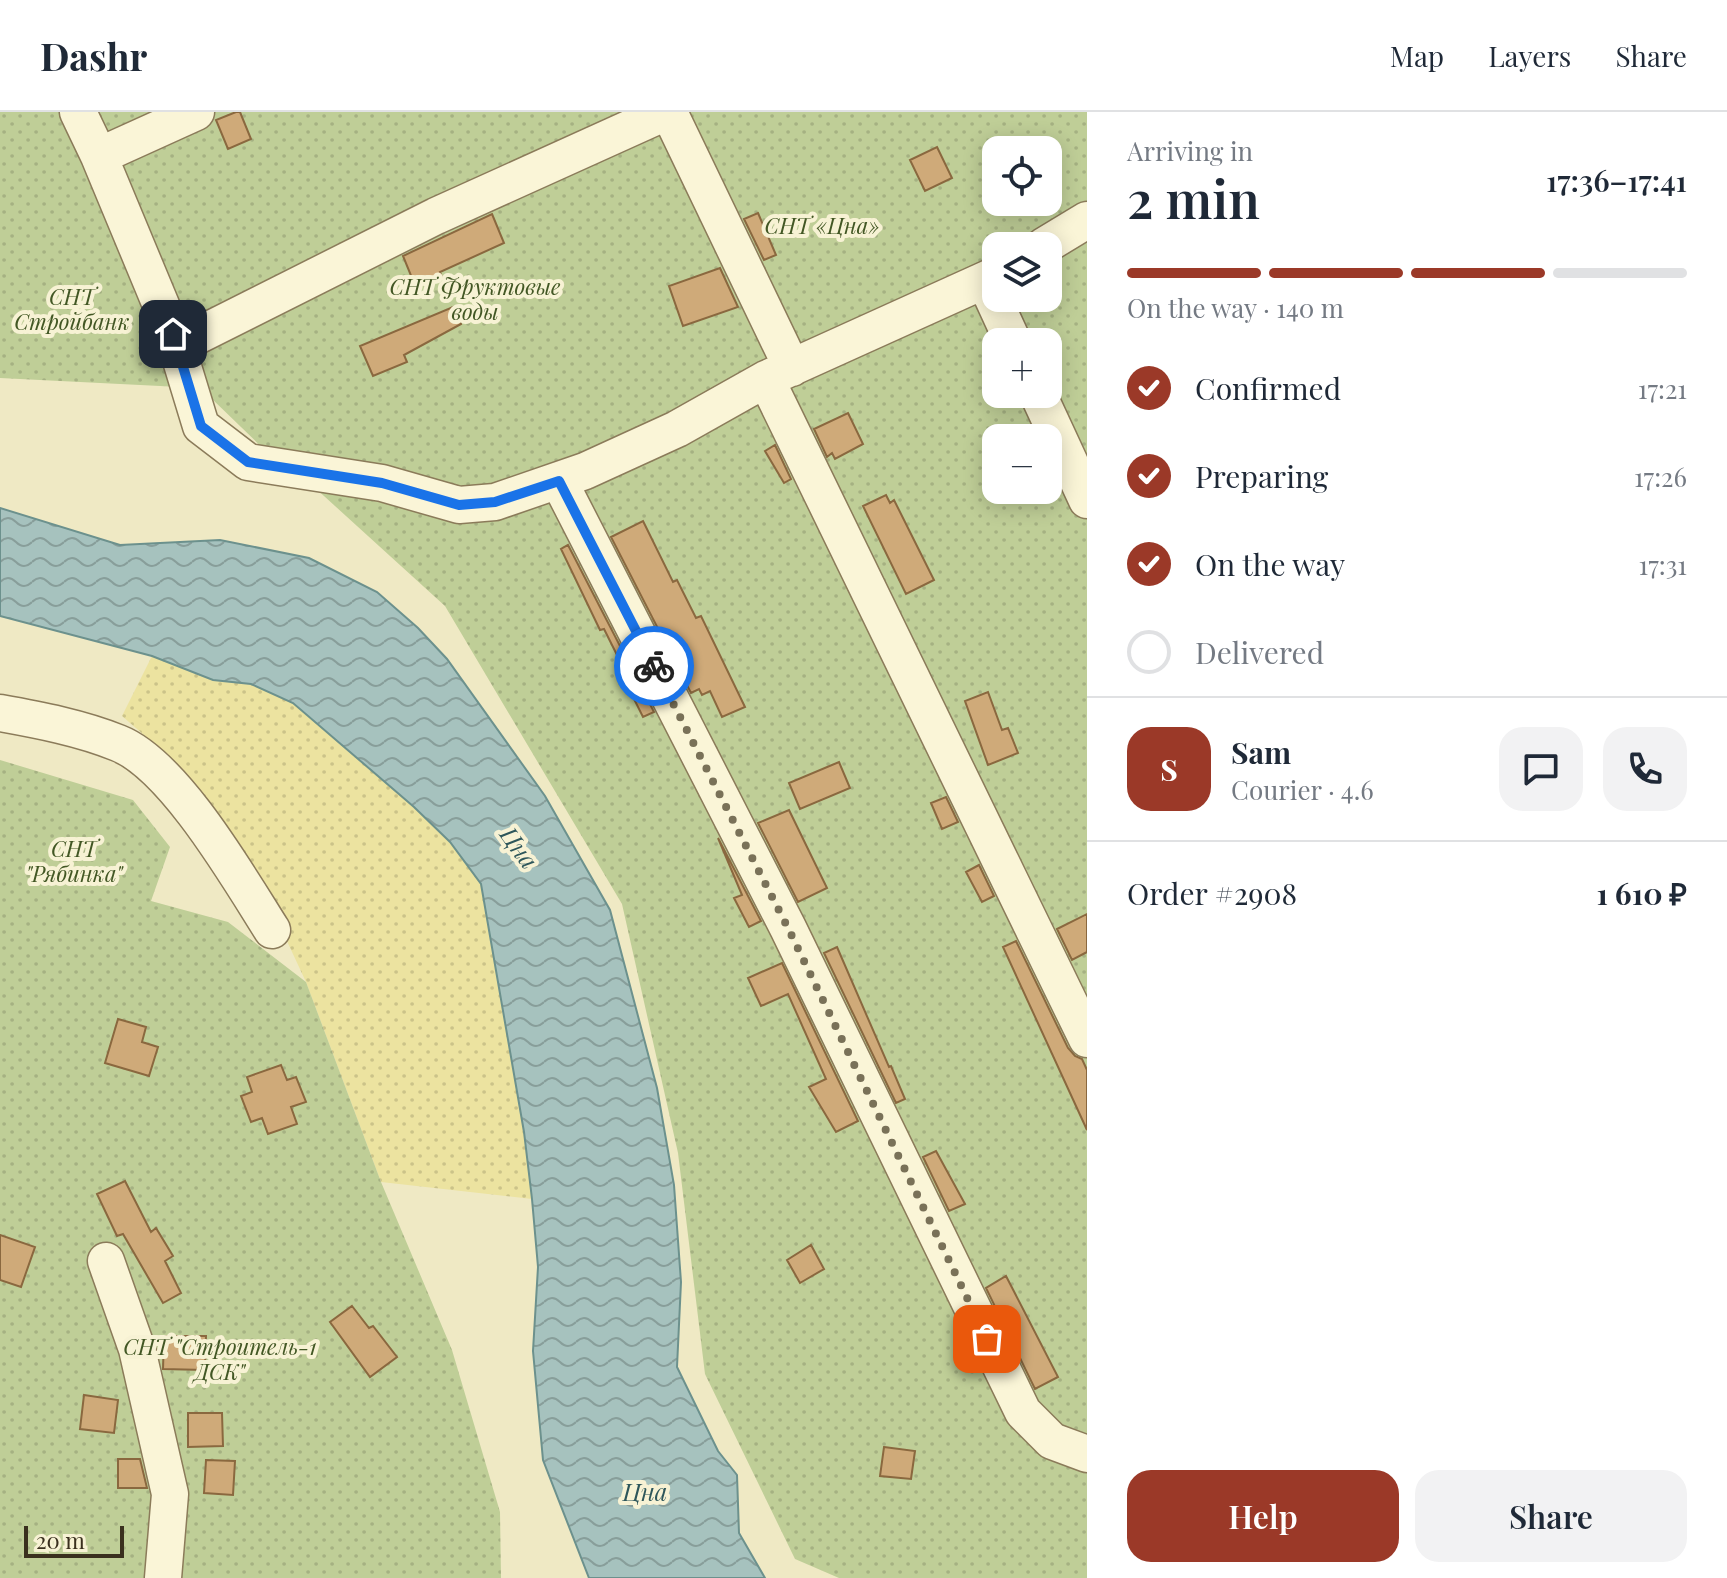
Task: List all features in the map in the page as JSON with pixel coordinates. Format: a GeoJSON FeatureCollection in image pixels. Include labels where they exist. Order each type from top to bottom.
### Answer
{"type":"FeatureCollection","features":[{"type":"Feature","properties":{"kind":"street"},"geometry":{"type":"LineString","coordinates":[[78,112],[177,346],[201,426],[248,462],[382,483],[459,505],[495,502],[559,481],[677,429],[779,374],[982,282]]}},
{"type":"Feature","properties":{"kind":"street"},"geometry":{"type":"LineString","coordinates":[[99,156],[196,112]]}},
{"type":"Feature","properties":{"kind":"street"},"geometry":{"type":"LineString","coordinates":[[177,346],[436,216],[667,112],[779,374],[1087,1039]]}},
{"type":"Feature","properties":{"kind":"street"},"geometry":{"type":"LineString","coordinates":[[1062,235],[1087,220]]}},
{"type":"Feature","properties":{"kind":"street"},"geometry":{"type":"LineString","coordinates":[[1044,408],[1087,500]]}},
{"type":"Feature","properties":{"kind":"street"},"geometry":{"type":"LineString","coordinates":[[559,481],[788,928],[1023,1412],[1052,1441],[1087,1454]]}},
{"type":"Feature","properties":{"kind":"street"},"geometry":{"type":"LineString","coordinates":[[0,713],[120,743],[147,760],[175,788],[236,873],[272,930]]}},
{"type":"Feature","properties":{"kind":"street"},"geometry":{"type":"LineString","coordinates":[[106,1261],[137,1349],[170,1494],[163,1578]]}},
{"type":"Feature","properties":{"kind":"sand"},"geometry":{"type":"Polygon","coordinates":[[[152,656],[213,680],[251,684],[293,703],[414,806],[450,842],[482,884],[524,1132],[532,1199],[381,1182],[306,982],[272,909],[215,836],[159,748],[122,716],[152,656]]]}},
{"type":"Feature","properties":{"kind":"green space","name":"СНТ Стройбанк"},"geometry":{"type":"Polygon","coordinates":[[[0,112],[67,112],[180,387],[0,378],[0,112]]]}},
{"type":"Feature","properties":{"kind":"green space","name":"СНТ Фруктовые воды"},"geometry":{"type":"Polygon","coordinates":[[[97,112],[1087,112],[1087,211],[1052,232],[982,232],[982,272],[521,486],[450,487],[276,461],[211,398],[97,112]]]}},
{"type":"Feature","properties":{"kind":"green space"},"geometry":{"type":"Polygon","coordinates":[[[1087,231],[1087,1578],[839,1578],[795,1559],[705,1374],[678,1153],[622,904],[445,606],[313,486],[452,520],[589,483],[982,298],[982,312],[1062,312],[1062,248],[1087,231]]]}},
{"type":"Feature","properties":{"kind":"green space","name":"СНТ \"Строитель-1 ДСК\""},"geometry":{"type":"Polygon","coordinates":[[[0,760],[133,800],[170,847],[151,901],[228,922],[306,982],[381,1182],[452,1350],[500,1512],[501,1578],[0,1578],[0,760]]]}},
{"type":"Feature","properties":{"kind":"water","name":"Цна"},"geometry":{"type":"Polygon","coordinates":[[[0,508],[120,545],[220,540],[309,558],[377,592],[447,659],[545,796],[610,910],[657,1088],[674,1185],[681,1282],[677,1367],[718,1451],[737,1475],[739,1533],[765,1578],[589,1578],[543,1460],[533,1351],[538,1267],[532,1199],[524,1132],[481,884],[450,842],[414,807],[293,703],[251,684],[213,680],[152,656],[0,616],[0,508]]]}},
{"type":"Feature","properties":{"kind":"building"},"geometry":{"type":"Polygon","coordinates":[[[240,112],[251,139],[228,149],[216,120],[240,112]]]}},
{"type":"Feature","properties":{"kind":"building"},"geometry":{"type":"Polygon","coordinates":[[[937,147],[952,178],[925,191],[910,160],[937,147]]]}},
{"type":"Feature","properties":{"kind":"building"},"geometry":{"type":"Polygon","coordinates":[[[758,213],[776,255],[764,260],[744,219],[758,213]]]}},
{"type":"Feature","properties":{"kind":"building"},"geometry":{"type":"Polygon","coordinates":[[[492,214],[504,243],[440,272],[442,277],[416,288],[403,256],[492,214]]]}},
{"type":"Feature","properties":{"kind":"building"},"geometry":{"type":"Polygon","coordinates":[[[720,268],[738,307],[683,326],[669,286],[720,268]]]}},
{"type":"Feature","properties":{"kind":"building"},"geometry":{"type":"Polygon","coordinates":[[[453,307],[461,324],[404,355],[407,362],[373,376],[360,346],[453,307]]]}},
{"type":"Feature","properties":{"kind":"building"},"geometry":{"type":"Polygon","coordinates":[[[848,413],[863,444],[835,459],[832,453],[827,457],[814,429],[848,413]]]}},
{"type":"Feature","properties":{"kind":"building"},"geometry":{"type":"Polygon","coordinates":[[[775,445],[791,479],[784,483],[765,451],[775,445]]]}},
{"type":"Feature","properties":{"kind":"building"},"geometry":{"type":"Polygon","coordinates":[[[886,495],[890,503],[894,500],[934,580],[906,594],[863,506],[886,495]]]}},
{"type":"Feature","properties":{"kind":"building"},"geometry":{"type":"Polygon","coordinates":[[[643,521],[673,582],[677,580],[696,618],[701,616],[745,707],[722,717],[710,691],[702,695],[699,689],[691,693],[611,537],[643,521]]]}},
{"type":"Feature","properties":{"kind":"building"},"geometry":{"type":"Polygon","coordinates":[[[568,545],[654,712],[643,717],[627,685],[631,683],[604,629],[600,630],[561,549],[568,545]]]}},
{"type":"Feature","properties":{"kind":"building"},"geometry":{"type":"Polygon","coordinates":[[[988,692],[1002,730],[1008,728],[1018,753],[988,765],[965,701],[988,692]]]}},
{"type":"Feature","properties":{"kind":"building"},"geometry":{"type":"Polygon","coordinates":[[[839,762],[850,788],[800,809],[789,783],[839,762]]]}},
{"type":"Feature","properties":{"kind":"building"},"geometry":{"type":"Polygon","coordinates":[[[946,797],[958,822],[942,829],[931,803],[946,797]]]}},
{"type":"Feature","properties":{"kind":"building"},"geometry":{"type":"Polygon","coordinates":[[[789,810],[827,888],[798,902],[758,823],[789,810]]]}},
{"type":"Feature","properties":{"kind":"building"},"geometry":{"type":"Polygon","coordinates":[[[718,838],[761,921],[749,927],[734,898],[742,895],[718,838]]]}},
{"type":"Feature","properties":{"kind":"building"},"geometry":{"type":"Polygon","coordinates":[[[979,865],[994,896],[982,902],[966,872],[979,865]]]}},
{"type":"Feature","properties":{"kind":"building"},"geometry":{"type":"Polygon","coordinates":[[[1087,914],[1087,952],[1072,960],[1057,929],[1087,914]]]}},
{"type":"Feature","properties":{"kind":"building"},"geometry":{"type":"Polygon","coordinates":[[[1016,941],[1068,1048],[1082,1059],[1087,1070],[1087,1130],[1003,947],[1016,941]]]}},
{"type":"Feature","properties":{"kind":"building"},"geometry":{"type":"Polygon","coordinates":[[[837,947],[905,1099],[896,1103],[824,953],[837,947]]]}},
{"type":"Feature","properties":{"kind":"building"},"geometry":{"type":"Polygon","coordinates":[[[782,963],[858,1121],[836,1132],[809,1087],[826,1079],[788,994],[761,1006],[748,978],[782,963]]]}},
{"type":"Feature","properties":{"kind":"building"},"geometry":{"type":"Polygon","coordinates":[[[118,1019],[146,1027],[142,1042],[158,1047],[149,1076],[105,1063],[118,1019]]]}},
{"type":"Feature","properties":{"kind":"building"},"geometry":{"type":"Polygon","coordinates":[[[281,1065],[287,1080],[296,1077],[306,1102],[291,1107],[297,1124],[268,1134],[262,1118],[251,1122],[241,1096],[252,1092],[247,1077],[281,1065]]]}},
{"type":"Feature","properties":{"kind":"building"},"geometry":{"type":"Polygon","coordinates":[[[936,1151],[965,1204],[949,1211],[923,1157],[936,1151]]]}},
{"type":"Feature","properties":{"kind":"building"},"geometry":{"type":"Polygon","coordinates":[[[125,1181],[151,1232],[156,1228],[173,1256],[165,1261],[181,1293],[163,1303],[123,1234],[117,1236],[97,1194],[125,1181]]]}},
{"type":"Feature","properties":{"kind":"building"},"geometry":{"type":"Polygon","coordinates":[[[0,1235],[35,1247],[21,1287],[0,1280],[0,1235]]]}},
{"type":"Feature","properties":{"kind":"building"},"geometry":{"type":"Polygon","coordinates":[[[811,1245],[824,1269],[800,1283],[787,1260],[811,1245]]]}},
{"type":"Feature","properties":{"kind":"building"},"geometry":{"type":"Polygon","coordinates":[[[1006,1276],[1058,1377],[1035,1389],[986,1288],[1006,1276]]]}},
{"type":"Feature","properties":{"kind":"building"},"geometry":{"type":"Polygon","coordinates":[[[352,1306],[369,1328],[373,1326],[397,1357],[370,1377],[330,1322],[352,1306]]]}},
{"type":"Feature","properties":{"kind":"building"},"geometry":{"type":"Polygon","coordinates":[[[164,1336],[206,1336],[205,1370],[163,1369],[164,1336]]]}},
{"type":"Feature","properties":{"kind":"building"},"geometry":{"type":"Polygon","coordinates":[[[84,1395],[118,1400],[114,1433],[80,1429],[84,1395]]]}},
{"type":"Feature","properties":{"kind":"building"},"geometry":{"type":"Polygon","coordinates":[[[188,1413],[222,1413],[223,1446],[188,1447],[188,1413]]]}},
{"type":"Feature","properties":{"kind":"building"},"geometry":{"type":"Polygon","coordinates":[[[884,1447],[915,1451],[911,1479],[880,1476],[884,1447]]]}},
{"type":"Feature","properties":{"kind":"building"},"geometry":{"type":"Polygon","coordinates":[[[118,1459],[140,1459],[147,1488],[118,1488],[118,1459]]]}},
{"type":"Feature","properties":{"kind":"building"},"geometry":{"type":"Polygon","coordinates":[[[206,1460],[235,1461],[233,1495],[204,1493],[206,1460]]]}},
{"type":"Feature","properties":{"kind":"way so far"},"geometry":{"type":"LineString","coordinates":[[654,666],[788,928],[987,1339]]}},
{"type":"Feature","properties":{"kind":"route"},"geometry":{"type":"LineString","coordinates":[[173,334],[201,426],[248,462],[382,483],[459,505],[495,502],[559,481],[654,666]]}},
{"type":"Feature","properties":{"kind":"park label","name":"СНТ «Цна»"},"geometry":{"type":"Point","coordinates":[822,225]}},
{"type":"Feature","properties":{"kind":"park label","name":"СНТ \"Рябинка\""},"geometry":{"type":"Point","coordinates":[74,860]}}]}
